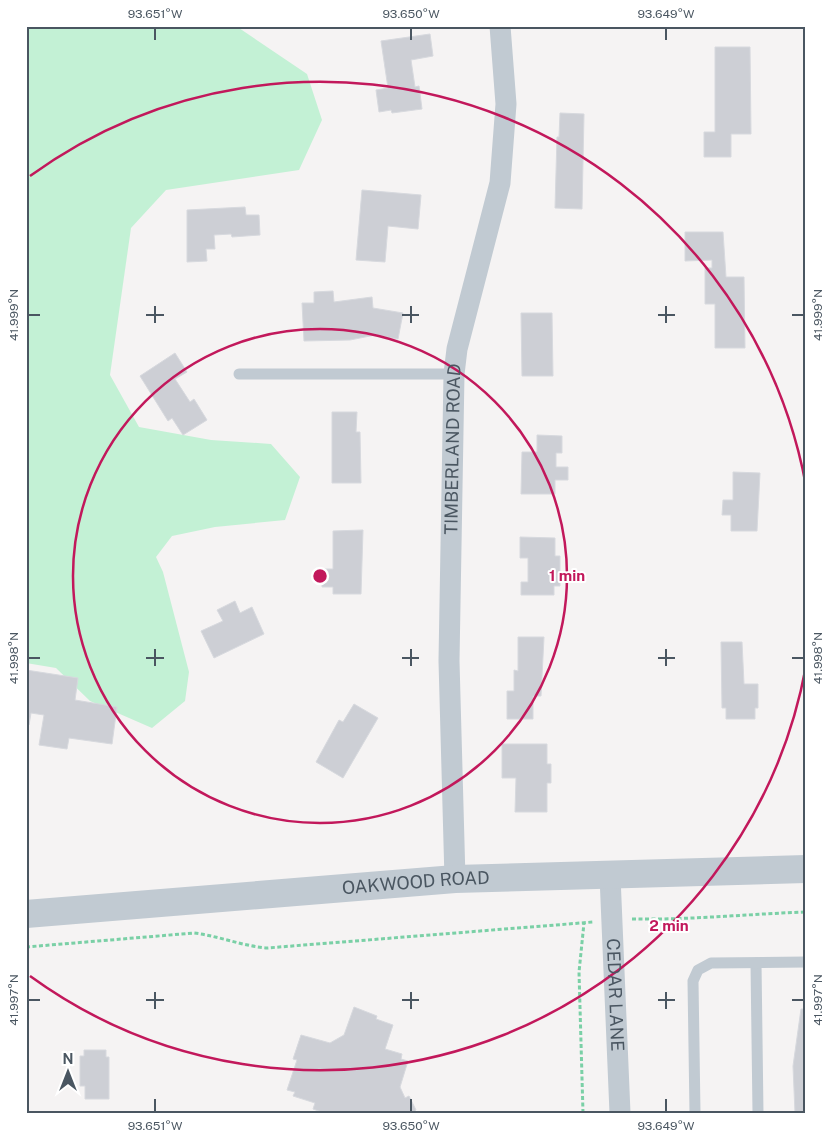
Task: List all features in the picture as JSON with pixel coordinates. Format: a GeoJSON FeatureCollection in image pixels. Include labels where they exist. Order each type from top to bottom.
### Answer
{"type":"FeatureCollection","features":[{"type":"Feature","properties":{"kind":"street","name":"TIMBERLAND ROAD"},"geometry":{"type":"LineString","coordinates":[[455,879],[449,661],[454,374],[459,339],[500,183],[506,104],[500,26]]}},
{"type":"Feature","properties":{"kind":"street","name":"OAKWOOD ROAD"},"geometry":{"type":"LineString","coordinates":[[26,914],[455,879],[806,869]]}},
{"type":"Feature","properties":{"kind":"street","name":"CEDAR LANE"},"geometry":{"type":"LineString","coordinates":[[610,876],[620,1113]]}},
{"type":"Feature","properties":{"kind":"lane"},"geometry":{"type":"LineString","coordinates":[[239,374],[454,374]]}},
{"type":"Feature","properties":{"kind":"lane"},"geometry":{"type":"LineString","coordinates":[[695,1113],[693,981],[698,970],[711,963],[806,962]]}},
{"type":"Feature","properties":{"kind":"lane"},"geometry":{"type":"LineString","coordinates":[[756,963],[758,1113]]}},
{"type":"Feature","properties":{"kind":"path"},"geometry":{"type":"LineString","coordinates":[[630,920],[675,920],[694,916],[806,912]]}},
{"type":"Feature","properties":{"kind":"path"},"geometry":{"type":"LineString","coordinates":[[26,947],[194,933],[214,935],[249,947],[267,948],[593,922]]}},
{"type":"Feature","properties":{"kind":"path"},"geometry":{"type":"LineString","coordinates":[[583,1113],[579,972],[584,923]]}},
{"type":"Feature","properties":{"kind":"green space"},"geometry":{"type":"Polygon","coordinates":[[[26,26],[236,26],[307,74],[322,120],[299,170],[166,190],[131,228],[110,375],[139,427],[211,440],[271,444],[300,477],[285,520],[215,527],[172,536],[156,557],[163,572],[189,672],[185,701],[152,728],[90,701],[56,668],[26,663],[26,26]]]}},
{"type":"Feature","properties":{"kind":"building"},"geometry":{"type":"Polygon","coordinates":[[[430,34],[433,56],[411,60],[415,87],[419,86],[422,109],[392,113],[391,110],[379,112],[376,90],[388,88],[381,41],[430,34]]]}},
{"type":"Feature","properties":{"kind":"building"},"geometry":{"type":"Polygon","coordinates":[[[715,47],[750,47],[751,134],[731,134],[731,157],[704,157],[704,132],[715,132],[715,47]]]}},
{"type":"Feature","properties":{"kind":"building"},"geometry":{"type":"Polygon","coordinates":[[[560,113],[584,114],[582,209],[555,208],[557,137],[559,137],[560,113]]]}},
{"type":"Feature","properties":{"kind":"building"},"geometry":{"type":"Polygon","coordinates":[[[362,190],[421,195],[418,229],[388,226],[385,262],[356,260],[362,190]]]}},
{"type":"Feature","properties":{"kind":"building"},"geometry":{"type":"Polygon","coordinates":[[[245,207],[246,215],[259,215],[260,235],[232,237],[231,234],[214,235],[215,249],[206,249],[207,261],[187,262],[187,210],[245,207]]]}},
{"type":"Feature","properties":{"kind":"building"},"geometry":{"type":"Polygon","coordinates":[[[685,232],[723,232],[726,277],[744,277],[745,348],[715,348],[715,304],[705,304],[705,268],[712,268],[712,260],[685,261],[685,232]]]}},
{"type":"Feature","properties":{"kind":"building"},"geometry":{"type":"Polygon","coordinates":[[[333,291],[334,302],[372,297],[373,308],[403,313],[398,339],[375,335],[350,340],[304,341],[302,303],[314,303],[314,292],[333,291]]]}},
{"type":"Feature","properties":{"kind":"building"},"geometry":{"type":"Polygon","coordinates":[[[521,313],[552,313],[553,376],[522,376],[521,313]]]}},
{"type":"Feature","properties":{"kind":"building"},"geometry":{"type":"Polygon","coordinates":[[[175,353],[187,372],[175,379],[190,402],[194,399],[207,420],[183,435],[172,418],[168,421],[140,376],[175,353]]]}},
{"type":"Feature","properties":{"kind":"building"},"geometry":{"type":"Polygon","coordinates":[[[332,412],[357,412],[356,432],[360,432],[361,483],[332,483],[332,412]]]}},
{"type":"Feature","properties":{"kind":"building"},"geometry":{"type":"Polygon","coordinates":[[[537,435],[562,436],[562,453],[556,453],[556,467],[568,467],[568,480],[555,480],[555,494],[521,494],[522,452],[537,452],[537,435]]]}},
{"type":"Feature","properties":{"kind":"building"},"geometry":{"type":"Polygon","coordinates":[[[733,472],[760,473],[757,531],[731,531],[731,515],[722,515],[723,500],[733,500],[733,472]]]}},
{"type":"Feature","properties":{"kind":"building"},"geometry":{"type":"Polygon","coordinates":[[[363,530],[361,594],[333,594],[333,587],[322,587],[322,569],[333,569],[333,531],[363,530]]]}},
{"type":"Feature","properties":{"kind":"building"},"geometry":{"type":"Polygon","coordinates":[[[520,537],[555,538],[555,556],[560,556],[560,586],[554,586],[554,595],[521,595],[521,582],[528,582],[528,558],[520,558],[520,537]]]}},
{"type":"Feature","properties":{"kind":"building"},"geometry":{"type":"Polygon","coordinates":[[[235,601],[240,613],[252,607],[264,634],[214,658],[201,631],[223,621],[217,610],[235,601]]]}},
{"type":"Feature","properties":{"kind":"building"},"geometry":{"type":"Polygon","coordinates":[[[518,637],[544,637],[541,696],[533,696],[533,719],[507,719],[507,691],[514,691],[514,670],[518,671],[518,637]]]}},
{"type":"Feature","properties":{"kind":"building"},"geometry":{"type":"Polygon","coordinates":[[[721,642],[742,642],[744,684],[758,684],[758,708],[755,708],[755,719],[726,719],[726,708],[722,708],[721,642]]]}},
{"type":"Feature","properties":{"kind":"building"},"geometry":{"type":"Polygon","coordinates":[[[26,670],[78,678],[75,700],[117,707],[112,744],[69,738],[67,749],[39,745],[44,715],[31,713],[29,725],[26,725],[26,670]]]}},
{"type":"Feature","properties":{"kind":"building"},"geometry":{"type":"Polygon","coordinates":[[[354,704],[378,718],[343,778],[316,762],[339,720],[343,722],[354,704]]]}},
{"type":"Feature","properties":{"kind":"building"},"geometry":{"type":"Polygon","coordinates":[[[502,744],[547,744],[547,764],[551,764],[551,783],[547,783],[547,812],[515,812],[516,778],[502,778],[502,744]]]}},
{"type":"Feature","properties":{"kind":"building"},"geometry":{"type":"Polygon","coordinates":[[[354,1007],[377,1016],[376,1019],[393,1025],[385,1049],[402,1054],[401,1059],[408,1061],[400,1087],[405,1098],[409,1096],[416,1110],[413,1113],[324,1113],[313,1109],[315,1103],[293,1096],[295,1092],[287,1090],[297,1060],[293,1059],[301,1035],[330,1043],[344,1035],[354,1007]]]}},
{"type":"Feature","properties":{"kind":"building"},"geometry":{"type":"Polygon","coordinates":[[[801,1009],[806,1009],[806,1113],[795,1113],[793,1066],[801,1009]]]}},
{"type":"Feature","properties":{"kind":"building"},"geometry":{"type":"Polygon","coordinates":[[[84,1050],[106,1050],[106,1057],[109,1057],[109,1099],[85,1099],[85,1086],[80,1086],[80,1056],[84,1056],[84,1050]]]}}]}
